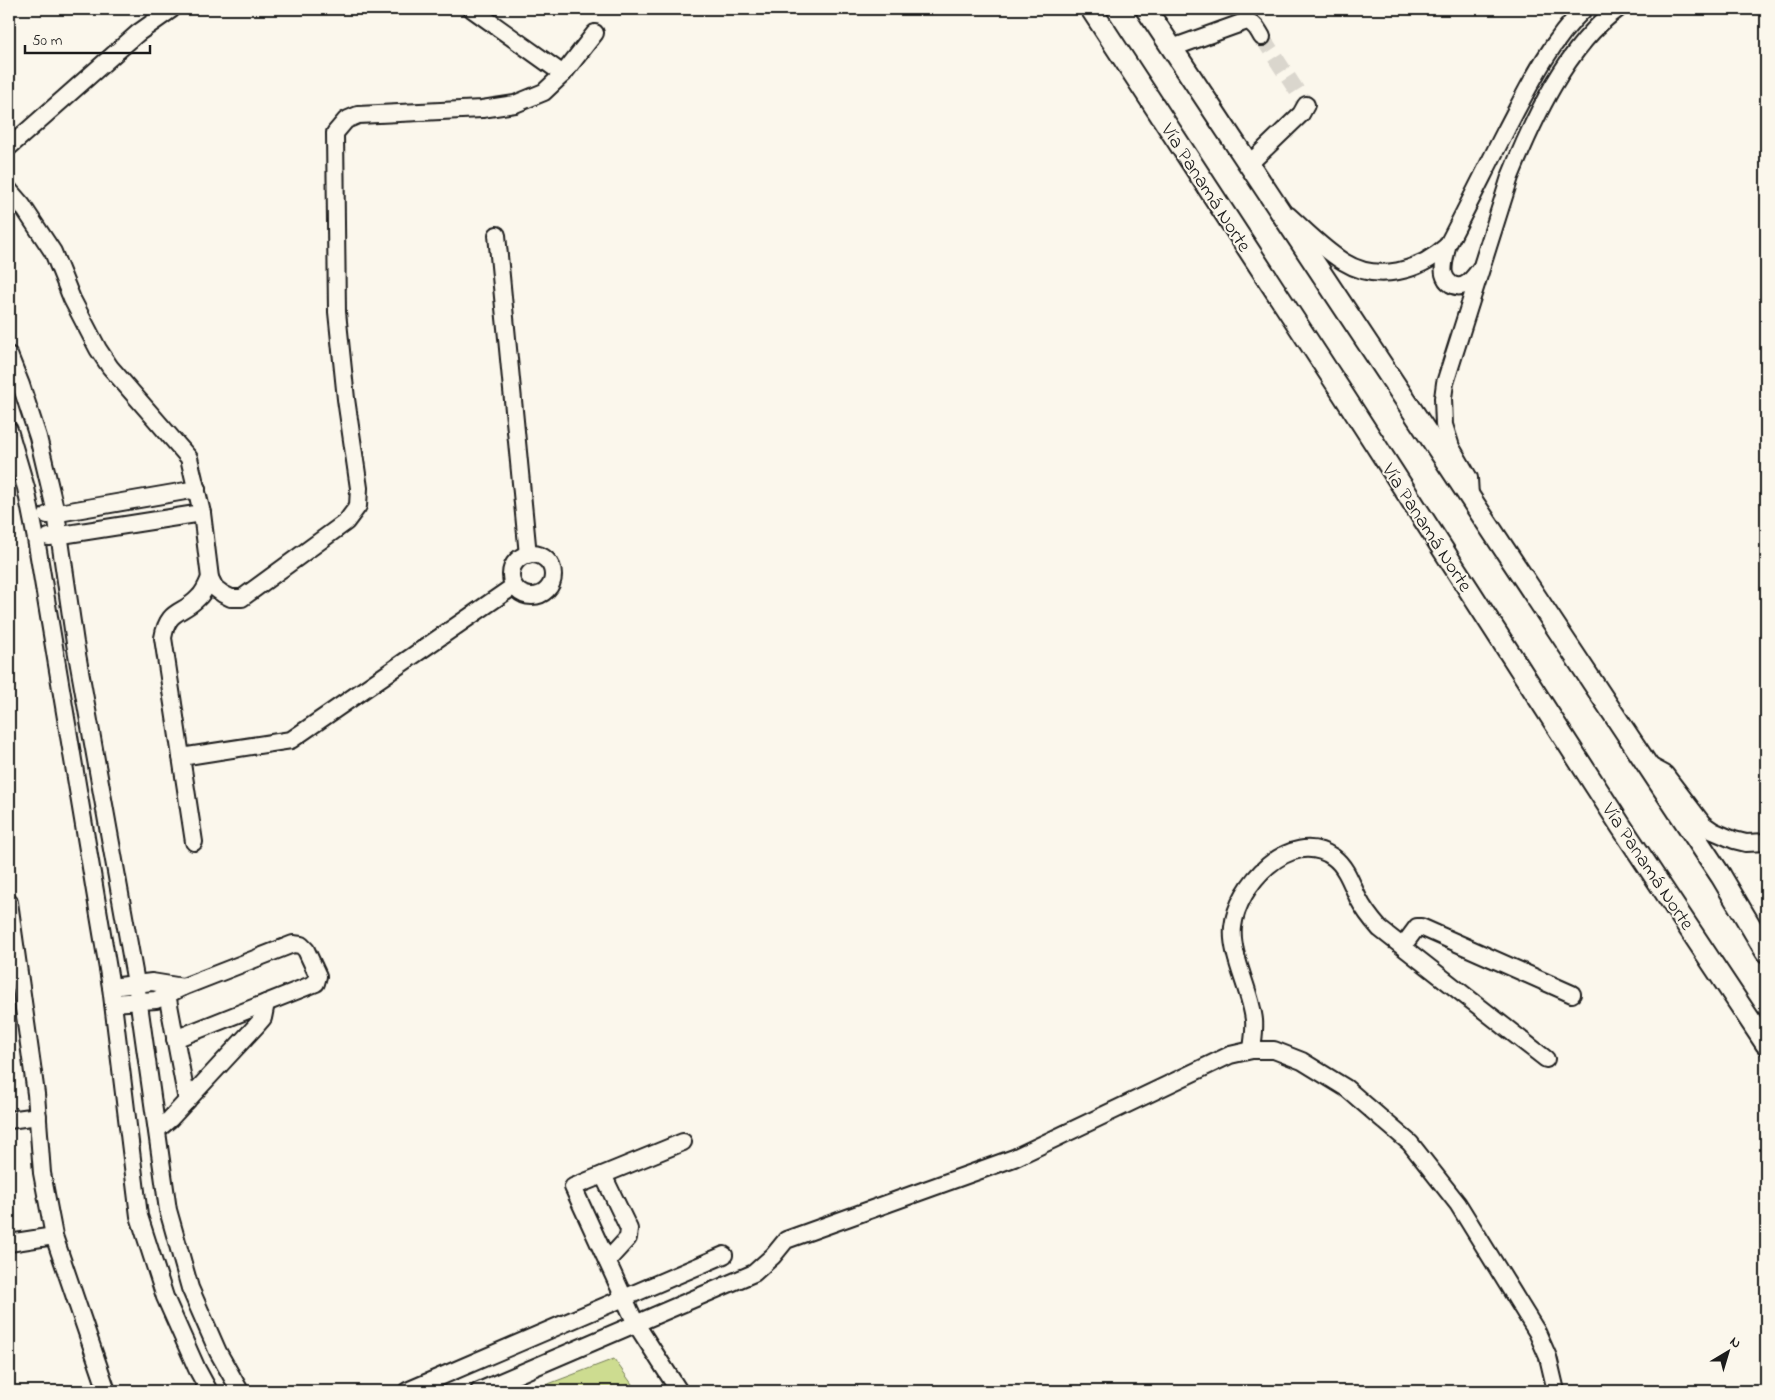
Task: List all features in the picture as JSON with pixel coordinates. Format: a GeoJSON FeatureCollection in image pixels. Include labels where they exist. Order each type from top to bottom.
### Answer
{"type":"FeatureCollection","features":[{"type":"Feature","properties":{"kind":"main road","name":"Vía Panamá Norte"},"geometry":{"type":"LineString","coordinates":[[1091,9],[1339,388],[1621,826],[1766,1044]]}},
{"type":"Feature","properties":{"kind":"main road"},"geometry":{"type":"LineString","coordinates":[[1146,9],[1646,763],[1720,876],[1766,952]]}},
{"type":"Feature","properties":{"kind":"street"},"geometry":{"type":"LineString","coordinates":[[9,147],[138,33],[172,9]]}},
{"type":"Feature","properties":{"kind":"street"},"geometry":{"type":"LineString","coordinates":[[472,9],[563,74]]}},
{"type":"Feature","properties":{"kind":"street"},"geometry":{"type":"LineString","coordinates":[[1483,266],[1468,284],[1453,285],[1445,278],[1444,274],[1447,246],[1527,89],[1564,30],[1584,9]]}},
{"type":"Feature","properties":{"kind":"street"},"geometry":{"type":"LineString","coordinates":[[1471,498],[1469,478],[1451,447],[1447,436],[1443,413],[1445,383],[1510,177],[1523,145],[1563,70],[1594,28],[1618,9]]}},
{"type":"Feature","properties":{"kind":"street"},"geometry":{"type":"LineString","coordinates":[[1172,48],[1247,21],[1252,22],[1262,37]]}},
{"type":"Feature","properties":{"kind":"street"},"geometry":{"type":"LineString","coordinates":[[9,190],[22,205],[53,252],[72,299],[98,349],[110,367],[189,458],[202,513],[210,578],[215,588],[223,594],[231,598],[242,598],[346,522],[358,506],[359,488],[346,399],[337,312],[335,133],[346,120],[358,115],[482,110],[515,104],[544,92],[563,74],[595,32]]}},
{"type":"Feature","properties":{"kind":"street"},"geometry":{"type":"LineString","coordinates":[[1544,60],[1563,70]]}},
{"type":"Feature","properties":{"kind":"street"},"geometry":{"type":"LineString","coordinates":[[1249,164],[1301,114],[1306,105]]}},
{"type":"Feature","properties":{"kind":"street"},"geometry":{"type":"LineString","coordinates":[[1276,205],[1344,262],[1364,270],[1385,273],[1412,268],[1425,263],[1447,246]]}},
{"type":"Feature","properties":{"kind":"street"},"geometry":{"type":"LineString","coordinates":[[497,235],[528,555]]}},
{"type":"Feature","properties":{"kind":"street"},"geometry":{"type":"LineString","coordinates":[[9,356],[21,385],[38,437],[56,513],[75,643],[136,984],[168,1210],[190,1288],[218,1352],[240,1391]]}},
{"type":"Feature","properties":{"kind":"street"},"geometry":{"type":"LineString","coordinates":[[9,430],[20,468],[36,539],[112,995],[139,1216],[165,1298],[209,1391]]}},
{"type":"Feature","properties":{"kind":"street"},"geometry":{"type":"LineString","coordinates":[[32,518],[197,489]]}},
{"type":"Feature","properties":{"kind":"street"},"geometry":{"type":"LineString","coordinates":[[36,539],[202,513]]}},
{"type":"Feature","properties":{"kind":"street"},"geometry":{"type":"LineString","coordinates":[[528,555],[537,555],[545,559],[551,566],[552,584],[546,591],[538,595],[529,596],[521,593],[514,586],[512,578],[515,564],[520,558],[528,555]]}},
{"type":"Feature","properties":{"kind":"street"},"geometry":{"type":"LineString","coordinates":[[194,842],[163,638],[165,626],[172,616],[196,600],[203,592],[210,578]]}},
{"type":"Feature","properties":{"kind":"street"},"geometry":{"type":"LineString","coordinates":[[181,757],[291,740],[514,586]]}},
{"type":"Feature","properties":{"kind":"street"},"geometry":{"type":"LineString","coordinates":[[1646,763],[1665,774],[1703,824],[1712,831],[1734,840],[1766,842]]}},
{"type":"Feature","properties":{"kind":"street"},"geometry":{"type":"LineString","coordinates":[[1252,1050],[1254,1019],[1235,949],[1232,928],[1238,907],[1251,885],[1278,858],[1299,848],[1318,849],[1335,857],[1347,873],[1368,914],[1380,929],[1546,1059]]}},
{"type":"Feature","properties":{"kind":"street"},"geometry":{"type":"LineString","coordinates":[[9,902],[15,998],[36,1094],[42,1172],[54,1236],[107,1391]]}},
{"type":"Feature","properties":{"kind":"street"},"geometry":{"type":"LineString","coordinates":[[1403,946],[1413,930],[1421,927],[1572,994]]}},
{"type":"Feature","properties":{"kind":"street"},"geometry":{"type":"LineString","coordinates":[[112,995],[138,1002],[156,1000],[183,987],[293,944],[300,945],[306,950],[318,976],[316,983],[176,1039]]}},
{"type":"Feature","properties":{"kind":"street"},"geometry":{"type":"LineString","coordinates":[[112,995],[136,984],[152,982],[183,987]]}},
{"type":"Feature","properties":{"kind":"street"},"geometry":{"type":"LineString","coordinates":[[167,994],[187,1101]]}},
{"type":"Feature","properties":{"kind":"street"},"geometry":{"type":"LineString","coordinates":[[157,1130],[187,1101],[263,1018],[266,1004]]}},
{"type":"Feature","properties":{"kind":"street"},"geometry":{"type":"LineString","coordinates":[[479,1391],[754,1273],[773,1256],[786,1240],[1014,1158],[1230,1055],[1252,1050],[1274,1050],[1302,1061],[1346,1088],[1410,1143],[1458,1204],[1537,1332],[1548,1357],[1556,1391]]}},
{"type":"Feature","properties":{"kind":"street"},"geometry":{"type":"LineString","coordinates":[[9,1120],[38,1116]]}},
{"type":"Feature","properties":{"kind":"street"},"geometry":{"type":"LineString","coordinates":[[679,1391],[636,1324],[573,1187],[683,1142]]}},
{"type":"Feature","properties":{"kind":"street"},"geometry":{"type":"LineString","coordinates":[[603,1175],[629,1229],[628,1238],[606,1261]]}},
{"type":"Feature","properties":{"kind":"street"},"geometry":{"type":"LineString","coordinates":[[9,1243],[54,1236]]}},
{"type":"Feature","properties":{"kind":"street"},"geometry":{"type":"LineString","coordinates":[[407,1391],[724,1255]]}},
{"type":"Feature","properties":{"kind":"green space"},"geometry":{"type":"Polygon","coordinates":[[[614,1359],[637,1391],[530,1391],[614,1359]]]}},
{"type":"Feature","properties":{"kind":"tunnel"},"geometry":{"type":"LineString","coordinates":[[1262,37],[1306,105]]}}]}
